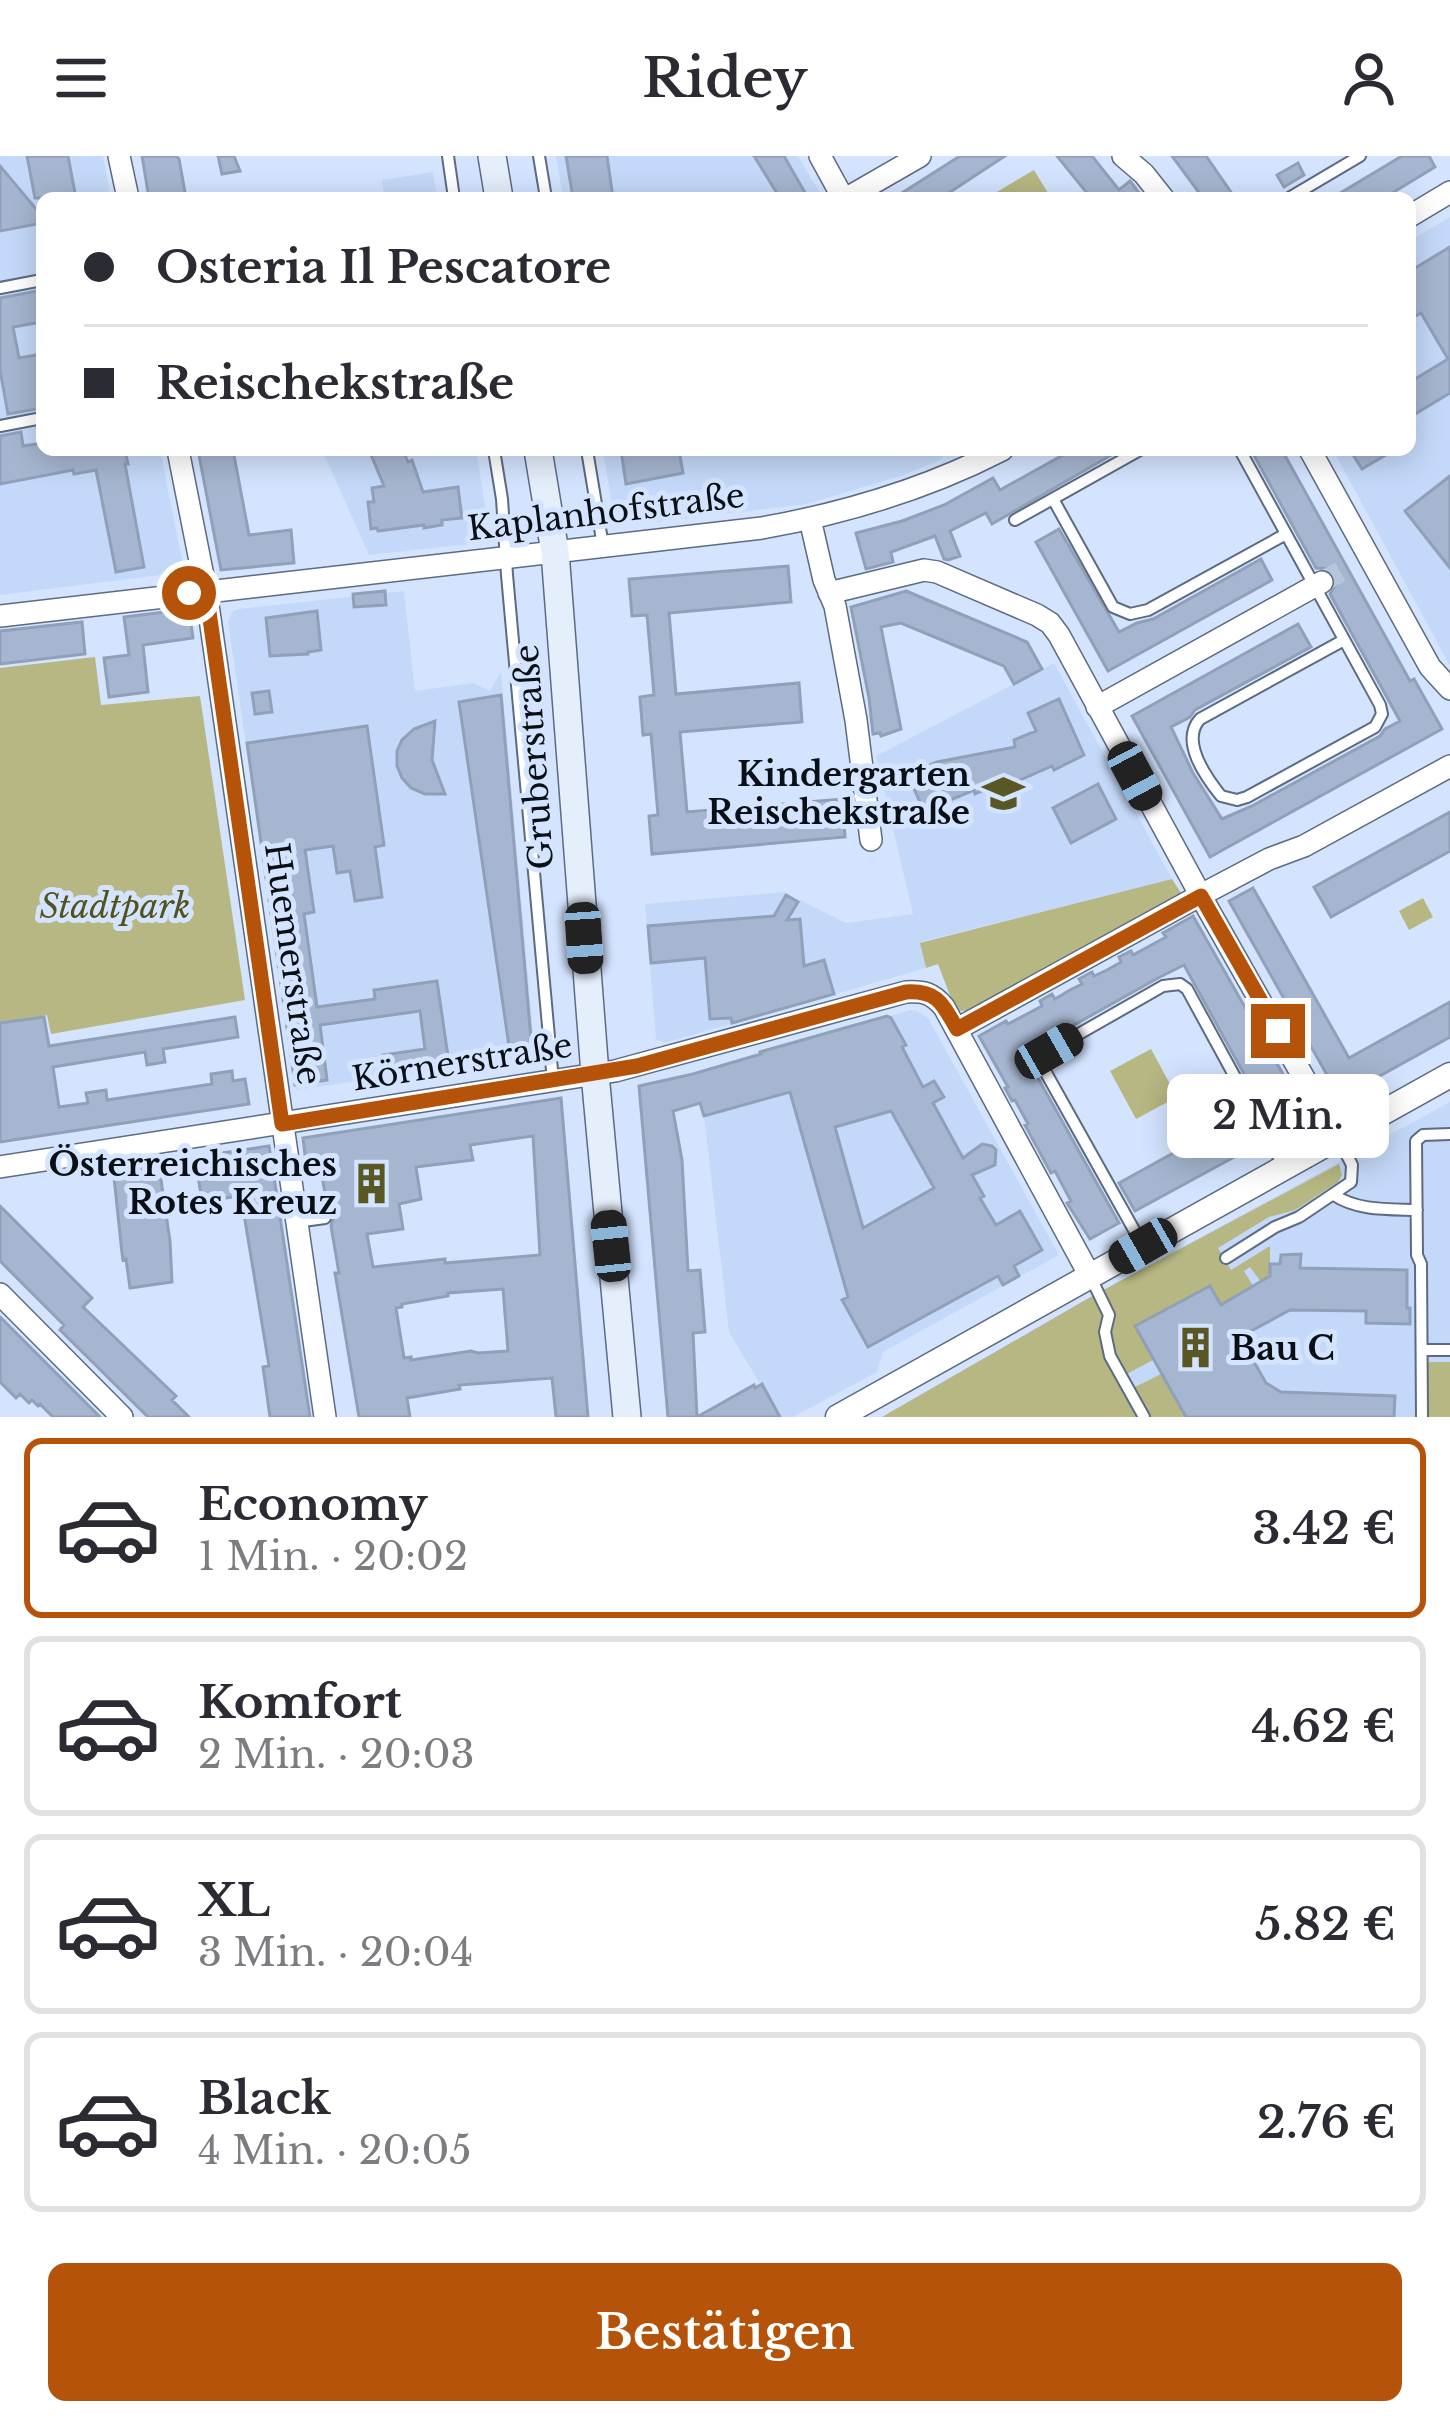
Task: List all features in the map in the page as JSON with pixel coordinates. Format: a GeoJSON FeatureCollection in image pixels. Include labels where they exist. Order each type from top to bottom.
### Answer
{"type":"FeatureCollection","features":[{"type":"Feature","properties":{"kind":"main road"},"geometry":{"type":"LineString","coordinates":[[492,156],[498,192]]}},
{"type":"Feature","properties":{"kind":"main road","name":"Gruberstraße"},"geometry":{"type":"LineString","coordinates":[[537,456],[555,552],[627,1417]]}},
{"type":"Feature","properties":{"kind":"street"},"geometry":{"type":"LineString","coordinates":[[119,156],[127,192]]}},
{"type":"Feature","properties":{"kind":"street"},"geometry":{"type":"LineString","coordinates":[[820,156],[841,192]]}},
{"type":"Feature","properties":{"kind":"street"},"geometry":{"type":"LineString","coordinates":[[856,192],[920,156]]}},
{"type":"Feature","properties":{"kind":"street"},"geometry":{"type":"LineString","coordinates":[[1124,156],[1158,192]]}},
{"type":"Feature","properties":{"kind":"street"},"geometry":{"type":"LineString","coordinates":[[1416,212],[1450,192]]}},
{"type":"Feature","properties":{"kind":"street","name":"Huemerstraße"},"geometry":{"type":"LineString","coordinates":[[179,456],[206,591],[326,1417]]}},
{"type":"Feature","properties":{"kind":"street","name":"Kaplanhofstraße"},"geometry":{"type":"LineString","coordinates":[[0,616],[762,528],[873,503],[983,456]]}},
{"type":"Feature","properties":{"kind":"street"},"geometry":{"type":"LineString","coordinates":[[1313,456],[1430,668],[1450,689]]}},
{"type":"Feature","properties":{"kind":"street"},"geometry":{"type":"LineString","coordinates":[[810,519],[835,606],[872,840]]}},
{"type":"Feature","properties":{"kind":"street"},"geometry":{"type":"LineString","coordinates":[[1347,568],[1369,556]]}},
{"type":"Feature","properties":{"kind":"street"},"geometry":{"type":"LineString","coordinates":[[829,593],[924,569],[1050,623],[1338,1138]]}},
{"type":"Feature","properties":{"kind":"street"},"geometry":{"type":"LineString","coordinates":[[1097,706],[1318,584]]}},
{"type":"Feature","properties":{"kind":"street"},"geometry":{"type":"LineString","coordinates":[[1090,1276],[957,1029],[1450,766]]}},
{"type":"Feature","properties":{"kind":"street","name":"Körnerstraße"},"geometry":{"type":"LineString","coordinates":[[0,1167],[637,1066],[906,992],[927,992],[944,1007],[957,1029]]}},
{"type":"Feature","properties":{"kind":"street"},"geometry":{"type":"LineString","coordinates":[[838,1417],[1450,1075]]}},
{"type":"Feature","properties":{"kind":"street"},"geometry":{"type":"LineString","coordinates":[[0,1294],[122,1417]]}},
{"type":"Feature","properties":{"kind":"lane"},"geometry":{"type":"LineString","coordinates":[[448,156],[453,192]]}},
{"type":"Feature","properties":{"kind":"lane"},"geometry":{"type":"LineString","coordinates":[[539,156],[545,192]]}},
{"type":"Feature","properties":{"kind":"lane"},"geometry":{"type":"LineString","coordinates":[[1298,192],[1360,156]]}},
{"type":"Feature","properties":{"kind":"lane"},"geometry":{"type":"LineString","coordinates":[[0,288],[36,281]]}},
{"type":"Feature","properties":{"kind":"lane"},"geometry":{"type":"LineString","coordinates":[[0,426],[36,419]]}},
{"type":"Feature","properties":{"kind":"lane"},"geometry":{"type":"LineString","coordinates":[[495,456],[554,1081]]}},
{"type":"Feature","properties":{"kind":"lane"},"geometry":{"type":"LineString","coordinates":[[588,456],[603,546]]}},
{"type":"Feature","properties":{"kind":"lane"},"geometry":{"type":"LineString","coordinates":[[1016,520],[1129,456]]}},
{"type":"Feature","properties":{"kind":"lane"},"geometry":{"type":"LineString","coordinates":[[1243,456],[1318,584],[1382,714],[1375,727],[1247,797],[1221,796],[1191,744],[1193,725],[1344,640]]}},
{"type":"Feature","properties":{"kind":"lane"},"geometry":{"type":"LineString","coordinates":[[1053,499],[1113,607],[1130,614],[1148,610],[1286,534]]}},
{"type":"Feature","properties":{"kind":"lane"},"geometry":{"type":"LineString","coordinates":[[1143,1246],[1045,1071],[1043,1056],[1162,986],[1187,988],[1285,1168]]}},
{"type":"Feature","properties":{"kind":"lane"},"geometry":{"type":"LineString","coordinates":[[1422,1417],[1416,1141],[1423,1135],[1450,1134]]}},
{"type":"Feature","properties":{"kind":"lane"},"geometry":{"type":"LineString","coordinates":[[1226,1258],[1345,1187],[1353,1177],[1352,1166],[1338,1138]]}},
{"type":"Feature","properties":{"kind":"lane"},"geometry":{"type":"LineString","coordinates":[[1334,1195],[1360,1207],[1417,1210]]}},
{"type":"Feature","properties":{"kind":"lane"},"geometry":{"type":"LineString","coordinates":[[296,1222],[325,1218]]}},
{"type":"Feature","properties":{"kind":"lane"},"geometry":{"type":"LineString","coordinates":[[1090,1276],[1109,1315],[1110,1356],[1144,1417]]}},
{"type":"Feature","properties":{"kind":"lane"},"geometry":{"type":"LineString","coordinates":[[1423,1350],[1450,1350]]}},
{"type":"Feature","properties":{"kind":"shaded area"},"geometry":{"type":"Polygon","coordinates":[[[0,156],[103,156],[110,192],[36,192],[36,456],[161,456],[183,565],[177,573],[0,595],[0,156]]]}},
{"type":"Feature","properties":{"kind":"shaded area"},"geometry":{"type":"Polygon","coordinates":[[[556,156],[798,156],[819,192],[562,192],[556,156]]]}},
{"type":"Feature","properties":{"kind":"shaded area"},"geometry":{"type":"Polygon","coordinates":[[[433,172],[436,192],[384,192],[382,180],[433,172]]]}},
{"type":"Feature","properties":{"kind":"shaded area"},"geometry":{"type":"Polygon","coordinates":[[[1450,217],[1450,666],[1336,456],[1416,456],[1416,237],[1450,217]]]}},
{"type":"Feature","properties":{"kind":"shaded area"},"geometry":{"type":"Polygon","coordinates":[[[325,456],[477,456],[487,537],[480,543],[369,555],[325,456]]]}},
{"type":"Feature","properties":{"kind":"shaded area"},"geometry":{"type":"Polygon","coordinates":[[[604,456],[944,456],[904,475],[807,504],[631,525],[621,522],[613,511],[604,456]]]}},
{"type":"Feature","properties":{"kind":"shaded area"},"geometry":{"type":"Polygon","coordinates":[[[404,591],[415,691],[473,683],[490,691],[501,672],[535,1055],[296,1090],[228,621],[238,609],[404,591]]]}},
{"type":"Feature","properties":{"kind":"shaded area","name":"Kindergarten Reischekstraße"},"geometry":{"type":"Polygon","coordinates":[[[1054,663],[1172,879],[921,942],[926,968],[664,1043],[656,1039],[645,904],[784,892],[846,923],[913,914],[876,756],[1054,663]]]}},
{"type":"Feature","properties":{"kind":"shaded area"},"geometry":{"type":"Polygon","coordinates":[[[910,1010],[928,1018],[1059,1255],[883,1352],[877,1372],[793,1417],[780,1417],[729,1332],[704,1116],[772,1096],[761,1054],[910,1010]]]}},
{"type":"Feature","properties":{"kind":"shaded area"},"geometry":{"type":"Polygon","coordinates":[[[1450,1102],[1450,1417],[882,1417],[1094,1295],[1450,1102]]]}},
{"type":"Feature","properties":{"kind":"green space"},"geometry":{"type":"Polygon","coordinates":[[[1034,170],[1047,192],[997,192],[1034,170]]]}},
{"type":"Feature","properties":{"kind":"green space","name":"Stadtpark"},"geometry":{"type":"Polygon","coordinates":[[[95,657],[101,705],[200,696],[245,1000],[51,1034],[47,1015],[0,1023],[0,668],[95,657]]]}},
{"type":"Feature","properties":{"kind":"green space"},"geometry":{"type":"Polygon","coordinates":[[[1172,879],[1181,893],[973,1010],[960,1011],[954,1006],[938,964],[926,968],[920,943],[1172,879]]]}},
{"type":"Feature","properties":{"kind":"green space"},"geometry":{"type":"Polygon","coordinates":[[[1423,898],[1433,917],[1409,930],[1399,911],[1423,898]]]}},
{"type":"Feature","properties":{"kind":"green space"},"geometry":{"type":"Polygon","coordinates":[[[1151,1049],[1177,1097],[1136,1119],[1110,1071],[1151,1049]]]}},
{"type":"Feature","properties":{"kind":"green space"},"geometry":{"type":"Polygon","coordinates":[[[1339,1164],[1342,1175],[1338,1182],[1295,1210],[1269,1217],[1218,1248],[1231,1270],[1270,1246],[1270,1276],[1261,1282],[1250,1267],[1244,1271],[1253,1286],[1221,1305],[1210,1286],[1135,1326],[1153,1360],[1127,1374],[1135,1387],[1161,1374],[1186,1417],[882,1417],[1094,1295],[1339,1164]]]}},
{"type":"Feature","properties":{"kind":"green space"},"geometry":{"type":"Polygon","coordinates":[[[1450,1362],[1450,1417],[1427,1417],[1426,1364],[1450,1362]]]}},
{"type":"Feature","properties":{"kind":"building"},"geometry":{"type":"Polygon","coordinates":[[[27,156],[68,156],[75,192],[36,192],[35,198],[27,156]]]}},
{"type":"Feature","properties":{"kind":"building"},"geometry":{"type":"Polygon","coordinates":[[[142,156],[176,156],[185,192],[148,192],[142,156]]]}},
{"type":"Feature","properties":{"kind":"building"},"geometry":{"type":"Polygon","coordinates":[[[218,156],[234,156],[240,171],[222,174],[218,156]]]}},
{"type":"Feature","properties":{"kind":"building"},"geometry":{"type":"Polygon","coordinates":[[[566,156],[607,156],[612,192],[572,192],[566,156]]]}},
{"type":"Feature","properties":{"kind":"building"},"geometry":{"type":"Polygon","coordinates":[[[754,156],[784,156],[805,192],[776,192],[754,156]]]}},
{"type":"Feature","properties":{"kind":"building"},"geometry":{"type":"Polygon","coordinates":[[[960,156],[1005,156],[950,192],[903,192],[960,156]]]}},
{"type":"Feature","properties":{"kind":"building"},"geometry":{"type":"Polygon","coordinates":[[[1057,156],[1092,156],[1119,190],[1130,181],[1138,192],[1086,192],[1057,156]]]}},
{"type":"Feature","properties":{"kind":"building"},"geometry":{"type":"Polygon","coordinates":[[[1172,156],[1206,156],[1231,192],[1199,192],[1172,156]]]}},
{"type":"Feature","properties":{"kind":"building"},"geometry":{"type":"Polygon","coordinates":[[[1402,156],[1429,156],[1435,167],[1394,192],[1342,192],[1402,156]]]}},
{"type":"Feature","properties":{"kind":"building"},"geometry":{"type":"Polygon","coordinates":[[[1298,163],[1304,175],[1284,187],[1277,175],[1298,163]]]}},
{"type":"Feature","properties":{"kind":"building"},"geometry":{"type":"Polygon","coordinates":[[[0,166],[36,209],[36,224],[0,231],[0,166]]]}},
{"type":"Feature","properties":{"kind":"building"},"geometry":{"type":"Polygon","coordinates":[[[1450,247],[1450,393],[1416,413],[1416,378],[1448,359],[1421,313],[1416,316],[1416,267],[1450,247]]]}},
{"type":"Feature","properties":{"kind":"building"},"geometry":{"type":"Polygon","coordinates":[[[36,291],[36,323],[13,327],[19,358],[36,355],[36,409],[8,414],[0,370],[0,298],[36,291]]]}},
{"type":"Feature","properties":{"kind":"building"},"geometry":{"type":"Polygon","coordinates":[[[21,432],[23,446],[36,444],[36,456],[126,456],[144,567],[116,572],[96,470],[0,484],[0,436],[21,432]]]}},
{"type":"Feature","properties":{"kind":"building"},"geometry":{"type":"Polygon","coordinates":[[[199,456],[234,456],[249,535],[291,530],[294,563],[221,570],[199,456]]]}},
{"type":"Feature","properties":{"kind":"building"},"geometry":{"type":"Polygon","coordinates":[[[372,456],[406,456],[408,462],[412,460],[423,492],[458,487],[462,518],[424,528],[371,529],[368,502],[374,502],[372,488],[384,486],[372,456]]]}},
{"type":"Feature","properties":{"kind":"building"},"geometry":{"type":"Polygon","coordinates":[[[622,456],[680,456],[683,473],[626,484],[622,456]]]}},
{"type":"Feature","properties":{"kind":"building"},"geometry":{"type":"Polygon","coordinates":[[[1061,456],[1110,456],[992,524],[986,513],[950,531],[960,556],[944,559],[935,536],[891,552],[893,562],[866,569],[856,533],[944,505],[993,478],[1000,490],[1061,456]]]}},
{"type":"Feature","properties":{"kind":"building"},"geometry":{"type":"Polygon","coordinates":[[[1254,456],[1285,456],[1410,681],[1414,679],[1442,729],[1210,857],[1132,716],[1298,624],[1311,647],[1171,727],[1222,819],[1400,721],[1330,594],[1336,576],[1329,569],[1316,568],[1254,456]]]}},
{"type":"Feature","properties":{"kind":"building"},"geometry":{"type":"Polygon","coordinates":[[[1354,456],[1384,456],[1362,469],[1354,456]]]}},
{"type":"Feature","properties":{"kind":"building"},"geometry":{"type":"Polygon","coordinates":[[[1450,476],[1450,568],[1405,511],[1450,476]]]}},
{"type":"Feature","properties":{"kind":"building"},"geometry":{"type":"Polygon","coordinates":[[[1059,529],[1119,632],[1153,619],[1261,559],[1272,580],[1108,671],[1036,542],[1059,529]]]}},
{"type":"Feature","properties":{"kind":"building"},"geometry":{"type":"Polygon","coordinates":[[[788,566],[791,602],[669,613],[676,694],[799,683],[802,722],[680,732],[687,812],[842,799],[845,837],[652,854],[649,816],[658,815],[651,734],[643,735],[640,697],[654,695],[647,615],[632,616],[629,579],[788,566]]]}},
{"type":"Feature","properties":{"kind":"building"},"geometry":{"type":"Polygon","coordinates":[[[385,591],[386,605],[354,607],[353,594],[385,591]]]}},
{"type":"Feature","properties":{"kind":"building"},"geometry":{"type":"Polygon","coordinates":[[[906,591],[1027,642],[1042,669],[1014,684],[1004,666],[901,623],[881,627],[901,729],[873,734],[851,607],[906,591]]]}},
{"type":"Feature","properties":{"kind":"building"},"geometry":{"type":"Polygon","coordinates":[[[189,609],[193,638],[143,645],[148,692],[109,697],[104,658],[129,655],[124,617],[189,609]]]}},
{"type":"Feature","properties":{"kind":"building"},"geometry":{"type":"Polygon","coordinates":[[[317,611],[321,650],[270,656],[266,618],[317,611]]]}},
{"type":"Feature","properties":{"kind":"building"},"geometry":{"type":"Polygon","coordinates":[[[82,622],[85,654],[0,664],[0,631],[82,622]]]}},
{"type":"Feature","properties":{"kind":"building"},"geometry":{"type":"Polygon","coordinates":[[[269,691],[272,712],[255,714],[252,693],[269,691]]]}},
{"type":"Feature","properties":{"kind":"building"},"geometry":{"type":"Polygon","coordinates":[[[501,695],[532,1050],[510,1053],[459,702],[501,695]]]}},
{"type":"Feature","properties":{"kind":"building"},"geometry":{"type":"Polygon","coordinates":[[[1059,699],[1084,755],[1000,789],[998,784],[975,794],[974,790],[924,811],[911,782],[926,776],[922,768],[1015,747],[1014,740],[1036,731],[1028,713],[1059,699]]]}},
{"type":"Feature","properties":{"kind":"building"},"geometry":{"type":"Polygon","coordinates":[[[435,721],[432,760],[445,794],[425,794],[402,778],[397,751],[414,729],[435,721]]]}},
{"type":"Feature","properties":{"kind":"building"},"geometry":{"type":"Polygon","coordinates":[[[367,726],[384,845],[375,847],[382,897],[355,901],[350,871],[337,873],[333,846],[305,850],[314,912],[304,914],[317,1007],[375,999],[374,990],[437,981],[449,1063],[385,1072],[383,1055],[425,1049],[420,1011],[320,1025],[327,1080],[295,1085],[247,743],[367,726]]]}},
{"type":"Feature","properties":{"kind":"building"},"geometry":{"type":"Polygon","coordinates":[[[1098,784],[1116,819],[1071,843],[1053,808],[1098,784]]]}},
{"type":"Feature","properties":{"kind":"building"},"geometry":{"type":"Polygon","coordinates":[[[1450,812],[1450,851],[1331,917],[1314,887],[1450,812]]]}},
{"type":"Feature","properties":{"kind":"building"},"geometry":{"type":"Polygon","coordinates":[[[1253,888],[1349,1058],[1450,1002],[1450,1037],[1340,1098],[1229,901],[1253,888]]]}},
{"type":"Feature","properties":{"kind":"building"},"geometry":{"type":"Polygon","coordinates":[[[786,895],[798,902],[787,920],[800,919],[804,966],[824,960],[834,994],[732,1023],[731,1018],[710,1019],[705,958],[651,963],[648,926],[774,916],[786,895]]]}},
{"type":"Feature","properties":{"kind":"building"},"geometry":{"type":"Polygon","coordinates":[[[1193,916],[1308,1118],[1277,1134],[1184,965],[1158,978],[1024,1053],[1119,1223],[1090,1239],[979,1036],[1042,1006],[1040,1001],[1052,994],[1055,999],[1082,984],[1079,979],[1092,972],[1094,976],[1107,970],[1121,962],[1119,957],[1131,951],[1133,955],[1166,937],[1163,933],[1193,916]]]}},
{"type":"Feature","properties":{"kind":"building"},"geometry":{"type":"Polygon","coordinates":[[[44,1017],[49,1046],[235,1017],[238,1037],[163,1049],[165,1062],[147,1065],[145,1052],[53,1067],[59,1107],[88,1103],[86,1093],[106,1090],[107,1100],[212,1084],[211,1074],[232,1071],[233,1081],[245,1079],[249,1104],[0,1142],[0,1023],[44,1017]]]}},
{"type":"Feature","properties":{"kind":"building"},"geometry":{"type":"Polygon","coordinates":[[[891,1018],[923,1087],[934,1081],[944,1097],[933,1103],[963,1158],[982,1144],[996,1150],[995,1165],[972,1175],[996,1225],[1020,1211],[1042,1250],[1014,1266],[1019,1276],[1003,1285],[998,1276],[868,1347],[842,1300],[848,1297],[790,1092],[704,1116],[700,1103],[673,1111],[682,1160],[688,1271],[700,1270],[705,1332],[693,1333],[697,1417],[668,1417],[639,1086],[891,1018]],[[891,1111],[835,1127],[863,1228],[934,1188],[891,1111]]]}},
{"type":"Feature","properties":{"kind":"building"},"geometry":{"type":"Polygon","coordinates":[[[561,1098],[588,1417],[556,1417],[552,1378],[459,1385],[460,1389],[407,1398],[410,1417],[359,1417],[335,1273],[339,1273],[331,1226],[334,1216],[328,1209],[319,1161],[306,1163],[303,1138],[561,1098]],[[533,1136],[470,1145],[473,1160],[416,1167],[421,1199],[399,1204],[403,1229],[367,1234],[373,1267],[540,1255],[533,1136]],[[503,1289],[448,1293],[396,1308],[404,1358],[508,1351],[503,1289]]]}},
{"type":"Feature","properties":{"kind":"building"},"geometry":{"type":"Polygon","coordinates":[[[1244,1114],[1260,1143],[1135,1211],[1119,1183],[1244,1114]]]}},
{"type":"Feature","properties":{"kind":"building"},"geometry":{"type":"Polygon","coordinates":[[[269,1146],[310,1417],[270,1417],[263,1367],[269,1366],[241,1196],[202,1201],[195,1157],[269,1146]]]}},
{"type":"Feature","properties":{"kind":"building"},"geometry":{"type":"Polygon","coordinates":[[[156,1162],[172,1282],[130,1288],[113,1168],[156,1162]]]}},
{"type":"Feature","properties":{"kind":"building"},"geometry":{"type":"Polygon","coordinates":[[[0,1206],[92,1298],[83,1307],[176,1396],[172,1400],[189,1417],[148,1417],[60,1330],[64,1325],[0,1261],[0,1206]]]}},
{"type":"Feature","properties":{"kind":"building","name":"Bau C"},"geometry":{"type":"Polygon","coordinates":[[[1301,1254],[1300,1268],[1407,1270],[1410,1324],[1366,1323],[1366,1311],[1290,1310],[1240,1337],[1266,1383],[1281,1392],[1395,1396],[1394,1417],[1186,1417],[1135,1326],[1210,1286],[1221,1305],[1270,1276],[1270,1264],[1280,1264],[1281,1255],[1301,1254]]]}},
{"type":"Feature","properties":{"kind":"building"},"geometry":{"type":"Polygon","coordinates":[[[0,1317],[100,1417],[53,1417],[40,1404],[29,1403],[20,1394],[16,1398],[0,1382],[0,1317]]]}},
{"type":"Feature","properties":{"kind":"building"},"geometry":{"type":"Polygon","coordinates":[[[762,1384],[780,1417],[697,1417],[754,1385],[762,1384]]]}},
{"type":"Feature","properties":{"kind":"tunnel"},"geometry":{"type":"LineString","coordinates":[[1322,582],[1347,568]]}},
{"type":"Feature","properties":{"kind":"place","name":"Kindergarten Reischekstraße"},"geometry":{"type":"Point","coordinates":[1004,793]}},
{"type":"Feature","properties":{"kind":"place","name":"Österreichisches Rotes Kreuz"},"geometry":{"type":"Point","coordinates":[371,1183]}},
{"type":"Feature","properties":{"kind":"place","name":"Bau C"},"geometry":{"type":"Point","coordinates":[1196,1348]}},
{"type":"Feature","properties":{"kind":"route"},"geometry":{"type":"LineString","coordinates":[[189,593],[206,591],[282,1124],[637,1066],[906,992],[927,992],[934,997],[957,1029],[1201,896],[1278,1031]]}}]}
